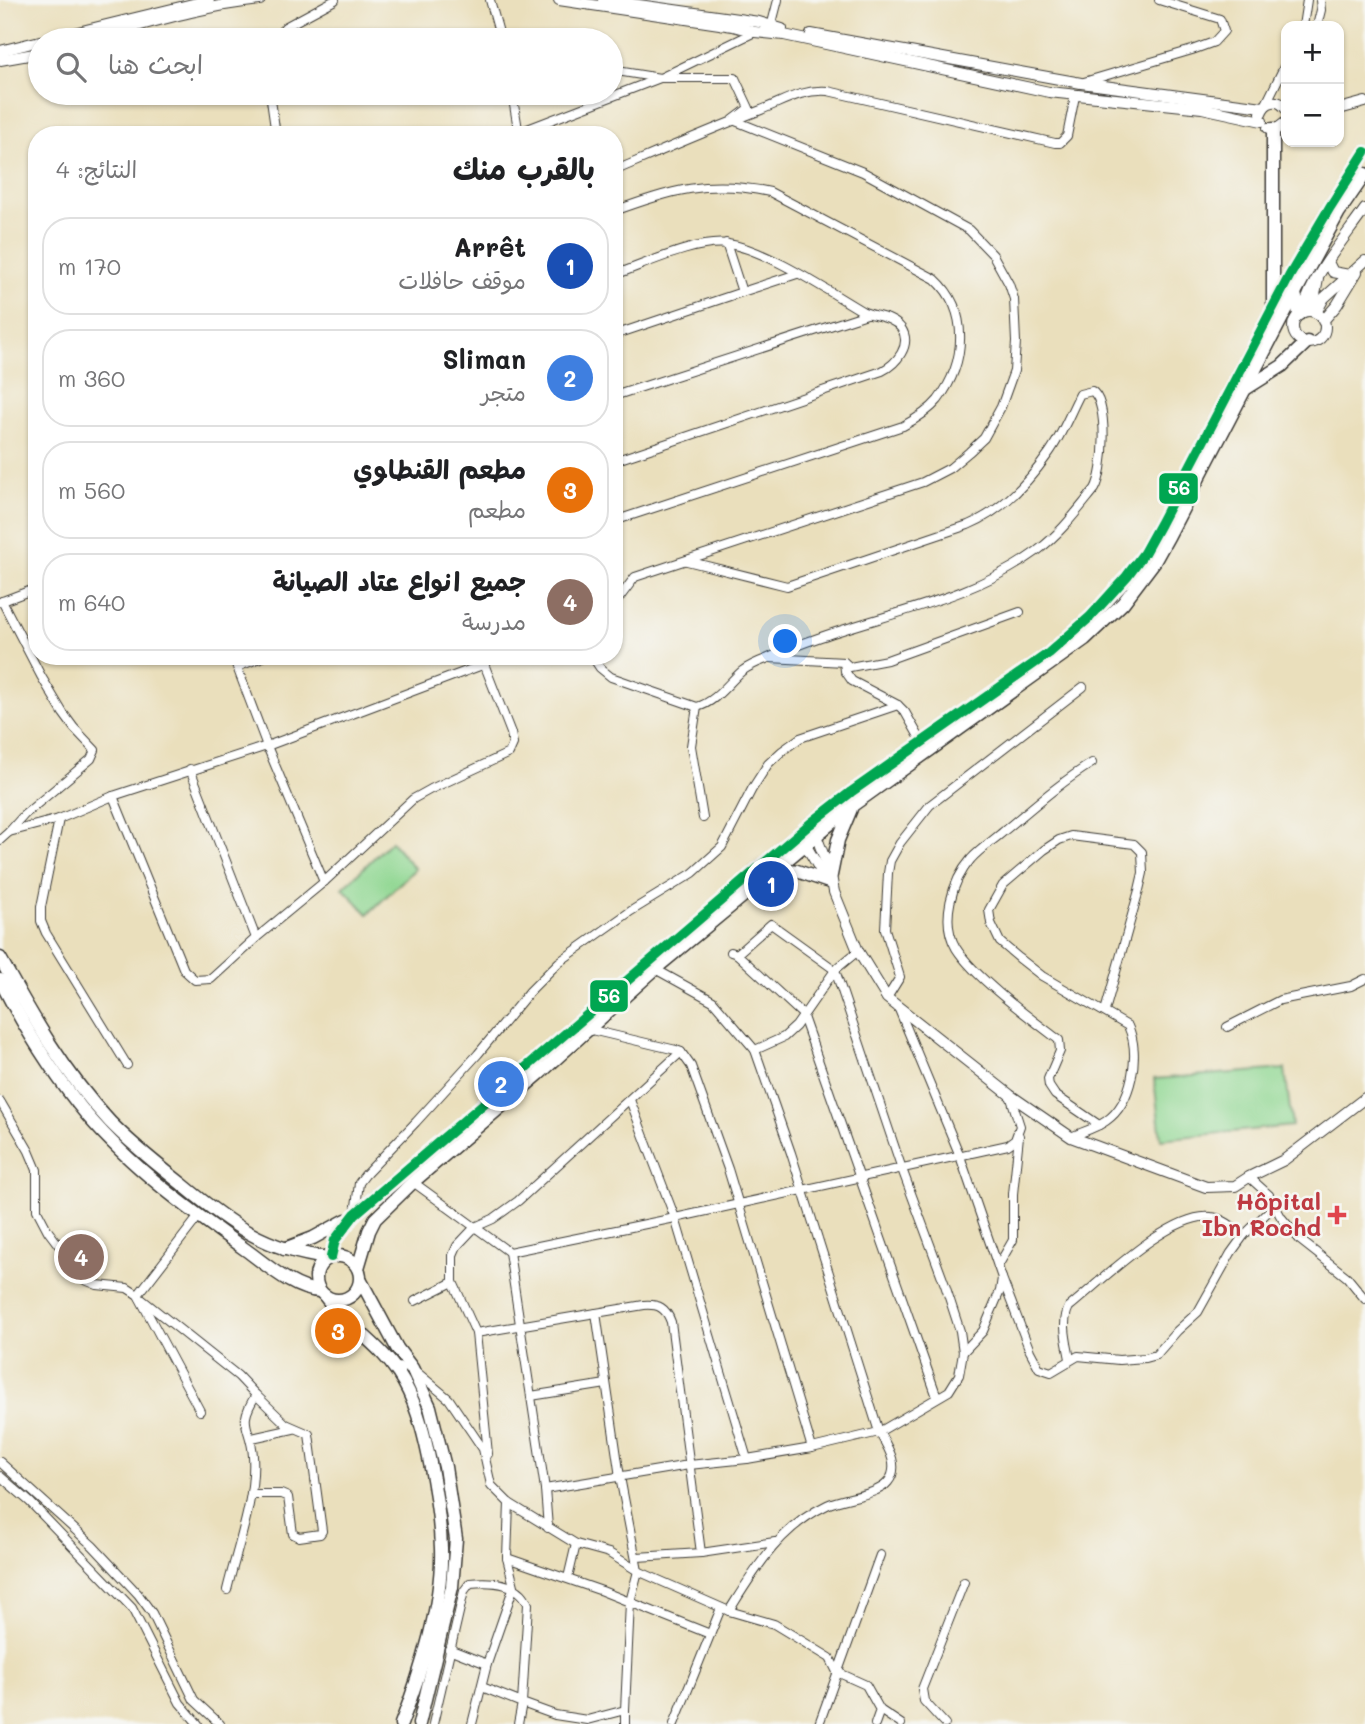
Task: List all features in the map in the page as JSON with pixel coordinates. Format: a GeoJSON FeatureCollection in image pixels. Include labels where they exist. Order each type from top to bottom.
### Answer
{"type":"FeatureCollection","features":[{"type":"Feature","properties":{"kind":"highway"},"geometry":{"type":"LineString","coordinates":[[1273,309],[1281,146]]}},
{"type":"Feature","properties":{"kind":"highway"},"geometry":{"type":"LineString","coordinates":[[813,829],[853,805],[1084,639],[1115,612],[1154,562],[1295,293],[1365,152]]}},
{"type":"Feature","properties":{"kind":"highway"},"geometry":{"type":"LineString","coordinates":[[284,1249],[313,1238],[355,1214],[813,829],[922,742],[1049,653],[1090,617],[1144,553],[1273,309],[1334,210],[1365,174]]}},
{"type":"Feature","properties":{"kind":"highway"},"geometry":{"type":"LineString","coordinates":[[1295,293],[1307,313]]}},
{"type":"Feature","properties":{"kind":"highway"},"geometry":{"type":"LineString","coordinates":[[1244,391],[1282,366],[1307,342]]}},
{"type":"Feature","properties":{"kind":"highway"},"geometry":{"type":"LineString","coordinates":[[776,868],[829,878],[838,840],[853,805]]}},
{"type":"Feature","properties":{"kind":"highway"},"geometry":{"type":"LineString","coordinates":[[419,1724],[452,1587],[456,1539],[435,1422],[412,1368],[386,1329],[361,1281],[358,1268],[369,1231],[375,1219],[413,1182],[539,1074],[655,969],[776,868],[802,839]]}},
{"type":"Feature","properties":{"kind":"highway"},"geometry":{"type":"LineString","coordinates":[[0,958],[57,1056],[111,1124],[141,1151],[241,1230],[284,1249],[329,1258],[346,1257],[358,1268]]}},
{"type":"Feature","properties":{"kind":"highway"},"geometry":{"type":"LineString","coordinates":[[0,980],[31,1036],[87,1114],[122,1152],[199,1216],[271,1269],[308,1289],[336,1300],[355,1293],[361,1281]]}},
{"type":"Feature","properties":{"kind":"highway"},"geometry":{"type":"LineString","coordinates":[[355,1214],[335,1240],[329,1258],[317,1273],[317,1285],[337,1312],[377,1346],[394,1367],[418,1412],[437,1504],[441,1549],[439,1587],[431,1627],[401,1724]]}},
{"type":"Feature","properties":{"kind":"street"},"geometry":{"type":"LineString","coordinates":[[95,28],[209,0]]}},
{"type":"Feature","properties":{"kind":"street"},"geometry":{"type":"LineString","coordinates":[[131,28],[240,2],[260,0]]}},
{"type":"Feature","properties":{"kind":"street"},"geometry":{"type":"LineString","coordinates":[[284,28],[335,0]]}},
{"type":"Feature","properties":{"kind":"street"},"geometry":{"type":"LineString","coordinates":[[491,0],[498,28]]}},
{"type":"Feature","properties":{"kind":"street"},"geometry":{"type":"LineString","coordinates":[[559,0],[805,39],[1075,96],[1202,108],[1262,121]]}},
{"type":"Feature","properties":{"kind":"street"},"geometry":{"type":"LineString","coordinates":[[603,0],[759,22],[771,27],[1081,83],[1264,106],[1273,102],[1281,104]]}},
{"type":"Feature","properties":{"kind":"street"},"geometry":{"type":"LineString","coordinates":[[771,27],[778,0]]}},
{"type":"Feature","properties":{"kind":"street"},"geometry":{"type":"LineString","coordinates":[[1081,83],[1192,50],[1214,42],[1224,31],[1220,19],[1159,0]]}},
{"type":"Feature","properties":{"kind":"street"},"geometry":{"type":"LineString","coordinates":[[1304,21],[1307,0]]}},
{"type":"Feature","properties":{"kind":"street"},"geometry":{"type":"LineString","coordinates":[[1318,21],[1320,0]]}},
{"type":"Feature","properties":{"kind":"street"},"geometry":{"type":"LineString","coordinates":[[623,92],[660,78],[755,32]]}},
{"type":"Feature","properties":{"kind":"street"},"geometry":{"type":"LineString","coordinates":[[0,51],[28,44]]}},
{"type":"Feature","properties":{"kind":"street"},"geometry":{"type":"LineString","coordinates":[[0,60],[28,55]]}},
{"type":"Feature","properties":{"kind":"street"},"geometry":{"type":"LineString","coordinates":[[623,72],[660,78],[735,78],[749,108],[733,120]]}},
{"type":"Feature","properties":{"kind":"street"},"geometry":{"type":"LineString","coordinates":[[1281,73],[1260,114],[1266,127],[1281,126]]}},
{"type":"Feature","properties":{"kind":"street"},"geometry":{"type":"LineString","coordinates":[[623,167],[802,92],[818,90],[1060,143],[1067,136],[1075,96]]}},
{"type":"Feature","properties":{"kind":"street"},"geometry":{"type":"LineString","coordinates":[[1344,108],[1365,102]]}},
{"type":"Feature","properties":{"kind":"street"},"geometry":{"type":"LineString","coordinates":[[272,105],[275,126]]}},
{"type":"Feature","properties":{"kind":"street"},"geometry":{"type":"LineString","coordinates":[[513,105],[516,126]]}},
{"type":"Feature","properties":{"kind":"street"},"geometry":{"type":"LineString","coordinates":[[537,126],[591,105]]}},
{"type":"Feature","properties":{"kind":"street"},"geometry":{"type":"LineString","coordinates":[[623,593],[635,578],[923,482],[950,468],[984,438],[1001,407],[1014,371],[1014,299],[993,256],[969,230],[863,172],[733,120]]}},
{"type":"Feature","properties":{"kind":"street"},"geometry":{"type":"LineString","coordinates":[[623,208],[691,187],[728,186],[770,192],[935,279],[948,291],[957,309],[960,333],[959,355],[952,378],[937,402],[903,426],[623,518]]}},
{"type":"Feature","properties":{"kind":"street"},"geometry":{"type":"LineString","coordinates":[[1307,313],[1318,275],[1365,209]]}},
{"type":"Feature","properties":{"kind":"street"},"geometry":{"type":"LineString","coordinates":[[726,243],[742,292]]}},
{"type":"Feature","properties":{"kind":"street"},"geometry":{"type":"LineString","coordinates":[[623,272],[695,247],[726,243],[757,252],[867,313],[892,321],[903,331],[900,358],[894,365],[882,371],[623,458]]}},
{"type":"Feature","properties":{"kind":"street"},"geometry":{"type":"LineString","coordinates":[[1328,262],[1334,272],[1349,275]]}},
{"type":"Feature","properties":{"kind":"street"},"geometry":{"type":"LineString","coordinates":[[1323,321],[1321,336],[1307,342],[1298,338],[1293,328],[1363,263]]}},
{"type":"Feature","properties":{"kind":"street"},"geometry":{"type":"LineString","coordinates":[[1323,321],[1337,305],[1363,263]]}},
{"type":"Feature","properties":{"kind":"street"},"geometry":{"type":"LineString","coordinates":[[623,332],[797,274]]}},
{"type":"Feature","properties":{"kind":"street"},"geometry":{"type":"LineString","coordinates":[[623,393],[867,313]]}},
{"type":"Feature","properties":{"kind":"street"},"geometry":{"type":"LineString","coordinates":[[1307,313],[1323,321]]}},
{"type":"Feature","properties":{"kind":"street"},"geometry":{"type":"LineString","coordinates":[[598,665],[611,677],[697,707],[710,702],[745,669],[767,658],[818,637],[948,595],[1004,571],[1037,550],[1065,526],[1098,483],[1103,457],[1102,405],[1098,394],[1088,390],[1080,394],[1050,452],[1011,498],[989,515],[968,525],[787,586],[687,561]]}},
{"type":"Feature","properties":{"kind":"street"},"geometry":{"type":"LineString","coordinates":[[28,591],[1,601],[28,652]]}},
{"type":"Feature","properties":{"kind":"street"},"geometry":{"type":"LineString","coordinates":[[767,658],[844,662],[850,667],[887,660],[1020,612]]}},
{"type":"Feature","properties":{"kind":"street"},"geometry":{"type":"LineString","coordinates":[[844,662],[845,671],[852,681],[898,705],[905,712],[922,742]]}},
{"type":"Feature","properties":{"kind":"street"},"geometry":{"type":"LineString","coordinates":[[0,840],[91,759],[95,750],[63,713],[35,665]]}},
{"type":"Feature","properties":{"kind":"street"},"geometry":{"type":"LineString","coordinates":[[242,665],[237,667],[324,882]]}},
{"type":"Feature","properties":{"kind":"street"},"geometry":{"type":"LineString","coordinates":[[9,832],[59,819],[113,796],[267,746],[470,665]]}},
{"type":"Feature","properties":{"kind":"street"},"geometry":{"type":"LineString","coordinates":[[113,796],[184,971],[189,977],[203,981],[211,979],[256,937],[324,882],[413,799],[503,758],[512,750],[511,733],[485,665]]}},
{"type":"Feature","properties":{"kind":"street"},"geometry":{"type":"LineString","coordinates":[[887,998],[900,977],[885,929],[890,861],[900,843],[930,805],[1083,687]]}},
{"type":"Feature","properties":{"kind":"street"},"geometry":{"type":"LineString","coordinates":[[355,1214],[359,1183],[365,1175],[469,1064],[530,991],[559,962],[585,942],[693,873],[712,856],[728,839],[752,789],[768,764],[800,738],[898,705]]}},
{"type":"Feature","properties":{"kind":"street"},"geometry":{"type":"LineString","coordinates":[[697,707],[691,746],[703,818]]}},
{"type":"Feature","properties":{"kind":"street"},"geometry":{"type":"LineString","coordinates":[[1092,762],[1067,778],[971,859],[952,896],[948,918],[954,945],[968,964],[1059,1040],[1060,1051],[1048,1079],[1049,1086],[1055,1094],[1099,1125]]}},
{"type":"Feature","properties":{"kind":"street"},"geometry":{"type":"LineString","coordinates":[[190,769],[256,937]]}},
{"type":"Feature","properties":{"kind":"street"},"geometry":{"type":"LineString","coordinates":[[59,819],[41,907],[41,921],[127,1065]]}},
{"type":"Feature","properties":{"kind":"street"},"geometry":{"type":"LineString","coordinates":[[813,829],[858,951],[887,998],[1010,1095],[1071,1137],[1206,1186],[1236,1186],[1284,1160],[1365,1098]]}},
{"type":"Feature","properties":{"kind":"street"},"geometry":{"type":"LineString","coordinates":[[1071,1137],[1107,1120],[1124,1101],[1131,1083],[1132,1034],[1128,1026],[1018,958],[1000,942],[991,923],[989,910],[1003,885],[1044,850],[1071,836],[1134,844],[1142,852],[1143,873],[1105,1011]]}},
{"type":"Feature","properties":{"kind":"street"},"geometry":{"type":"LineString","coordinates":[[802,839],[829,878]]}},
{"type":"Feature","properties":{"kind":"street"},"geometry":{"type":"LineString","coordinates":[[545,1489],[812,1448],[879,1432],[949,1391],[959,1375],[963,1352],[960,1331],[835,970],[771,924],[734,953],[802,1014],[937,1397]]}},
{"type":"Feature","properties":{"kind":"street"},"geometry":{"type":"LineString","coordinates":[[755,1050],[784,1037],[796,1026],[835,970],[858,951]]}},
{"type":"Feature","properties":{"kind":"street"},"geometry":{"type":"LineString","coordinates":[[655,969],[713,1002],[755,1050],[791,1153],[879,1432],[891,1453],[893,1463],[887,1483],[868,1493],[828,1504],[775,1542],[725,1609],[710,1634],[674,1724]]}},
{"type":"Feature","properties":{"kind":"street"},"geometry":{"type":"LineString","coordinates":[[1227,1027],[1280,1000],[1351,986],[1365,979]]}},
{"type":"Feature","properties":{"kind":"street"},"geometry":{"type":"LineString","coordinates":[[898,1007],[960,1156],[1002,1278],[1039,1368],[1051,1372],[1070,1359],[1084,1355],[1119,1360],[1144,1359],[1156,1355],[1205,1302],[1231,1253],[1244,1235],[1275,1205]]}},
{"type":"Feature","properties":{"kind":"street"},"geometry":{"type":"LineString","coordinates":[[586,1029],[681,1052],[691,1066],[739,1204],[812,1448]]}},
{"type":"Feature","properties":{"kind":"street"},"geometry":{"type":"LineString","coordinates":[[491,1485],[476,1333],[453,1282],[453,1255],[457,1246],[475,1227],[493,1219],[518,1201],[681,1052]]}},
{"type":"Feature","properties":{"kind":"street"},"geometry":{"type":"LineString","coordinates":[[998,1266],[1013,1240],[1013,1194],[1020,1126],[1010,1095]]}},
{"type":"Feature","properties":{"kind":"street"},"geometry":{"type":"LineString","coordinates":[[631,1100],[675,1218],[747,1459]]}},
{"type":"Feature","properties":{"kind":"street"},"geometry":{"type":"LineString","coordinates":[[0,1101],[29,1150],[37,1170],[37,1210],[48,1231],[85,1280],[97,1285],[127,1289],[139,1297],[238,1376],[293,1429],[309,1434],[322,1531],[320,1534],[299,1537],[293,1534],[288,1497],[281,1494],[251,1494]]}},
{"type":"Feature","properties":{"kind":"street"},"geometry":{"type":"LineString","coordinates":[[509,1252],[960,1156],[1008,1144],[1015,1140],[1020,1126]]}},
{"type":"Feature","properties":{"kind":"street"},"geometry":{"type":"LineString","coordinates":[[1249,1177],[1269,1195],[1300,1240],[1347,1277],[1365,1298]]}},
{"type":"Feature","properties":{"kind":"street"},"geometry":{"type":"LineString","coordinates":[[413,1182],[509,1252],[545,1489],[548,1528]]}},
{"type":"Feature","properties":{"kind":"street"},"geometry":{"type":"LineString","coordinates":[[139,1297],[199,1216]]}},
{"type":"Feature","properties":{"kind":"street"},"geometry":{"type":"LineString","coordinates":[[1070,1359],[1065,1328],[1069,1307],[1154,1237],[1189,1220],[1205,1216],[1222,1221],[1244,1235]]}},
{"type":"Feature","properties":{"kind":"street"},"geometry":{"type":"LineString","coordinates":[[963,1352],[983,1331],[1002,1285],[1002,1278]]}},
{"type":"Feature","properties":{"kind":"street"},"geometry":{"type":"LineString","coordinates":[[415,1301],[453,1282]]}},
{"type":"Feature","properties":{"kind":"street"},"geometry":{"type":"LineString","coordinates":[[139,1297],[200,1411]]}},
{"type":"Feature","properties":{"kind":"street"},"geometry":{"type":"LineString","coordinates":[[476,1333],[653,1304],[661,1307],[669,1316],[701,1553]]}},
{"type":"Feature","properties":{"kind":"street"},"geometry":{"type":"LineString","coordinates":[[596,1313],[620,1477],[638,1571],[630,1602],[625,1724]]}},
{"type":"Feature","properties":{"kind":"street"},"geometry":{"type":"LineString","coordinates":[[394,1367],[412,1368],[449,1399],[484,1449],[491,1485],[509,1503],[576,1544],[609,1553],[638,1571],[725,1609],[774,1624],[830,1658],[837,1672],[866,1685],[880,1710],[901,1724]]}},
{"type":"Feature","properties":{"kind":"street"},"geometry":{"type":"LineString","coordinates":[[531,1396],[606,1384]]}},
{"type":"Feature","properties":{"kind":"street"},"geometry":{"type":"LineString","coordinates":[[227,1590],[254,1475],[252,1438],[244,1422],[247,1409],[256,1395]]}},
{"type":"Feature","properties":{"kind":"street"},"geometry":{"type":"LineString","coordinates":[[252,1438],[293,1429]]}},
{"type":"Feature","properties":{"kind":"street"},"geometry":{"type":"LineString","coordinates":[[0,1462],[93,1546],[138,1594],[152,1614],[194,1700],[220,1724]]}},
{"type":"Feature","properties":{"kind":"street"},"geometry":{"type":"LineString","coordinates":[[0,1476],[30,1502],[132,1608],[180,1703],[198,1724]]}},
{"type":"Feature","properties":{"kind":"street"},"geometry":{"type":"LineString","coordinates":[[472,1724],[487,1664],[514,1586],[507,1558],[509,1503]]}},
{"type":"Feature","properties":{"kind":"street"},"geometry":{"type":"LineString","coordinates":[[637,1557],[701,1553],[775,1542]]}},
{"type":"Feature","properties":{"kind":"street"},"geometry":{"type":"LineString","coordinates":[[568,1578],[576,1544]]}},
{"type":"Feature","properties":{"kind":"street"},"geometry":{"type":"LineString","coordinates":[[819,1724],[880,1555]]}},
{"type":"Feature","properties":{"kind":"street"},"geometry":{"type":"LineString","coordinates":[[507,1558],[568,1578],[710,1634]]}},
{"type":"Feature","properties":{"kind":"street"},"geometry":{"type":"LineString","coordinates":[[945,1724],[924,1700],[922,1689],[964,1582]]}},
{"type":"Feature","properties":{"kind":"street"},"geometry":{"type":"LineString","coordinates":[[433,1724],[464,1591],[470,1583],[514,1586],[525,1596],[528,1604],[522,1703],[518,1724]]}},
{"type":"Feature","properties":{"kind":"street"},"geometry":{"type":"LineString","coordinates":[[449,1649],[487,1664]]}},
{"type":"Feature","properties":{"kind":"street"},"geometry":{"type":"LineString","coordinates":[[482,1688],[522,1703],[554,1720],[587,1722],[625,1710]]}},
{"type":"Feature","properties":{"kind":"street"},"geometry":{"type":"LineString","coordinates":[[875,1724],[880,1710]]}},
{"type":"Feature","properties":{"kind":"green space"},"geometry":{"type":"Polygon","coordinates":[[[391,841],[415,869],[368,914],[343,888],[391,841]]]}},
{"type":"Feature","properties":{"kind":"green space"},"geometry":{"type":"Polygon","coordinates":[[[1285,1069],[1292,1126],[1161,1139],[1154,1079],[1285,1069]]]}},
{"type":"Feature","properties":{"kind":"transit line","name":"56"},"geometry":{"type":"LineString","coordinates":[[331,1257],[335,1240],[355,1214],[810,824],[851,792],[1049,653],[1090,617],[1144,553],[1290,275],[1365,152]]}},
{"type":"Feature","properties":{"kind":"place","name":"Arrêt"},"geometry":{"type":"Point","coordinates":[771,884]}},
{"type":"Feature","properties":{"kind":"place","name":"Sliman"},"geometry":{"type":"Point","coordinates":[501,1084]}},
{"type":"Feature","properties":{"kind":"place","name":"Hôpital Ibn Rochd"},"geometry":{"type":"Point","coordinates":[1337,1215]}},
{"type":"Feature","properties":{"kind":"place","name":"جميع انواع عتاد الصيانة"},"geometry":{"type":"Point","coordinates":[81,1257]}},
{"type":"Feature","properties":{"kind":"place","name":"مطعم القنطاوي"},"geometry":{"type":"Point","coordinates":[338,1331]}}]}
